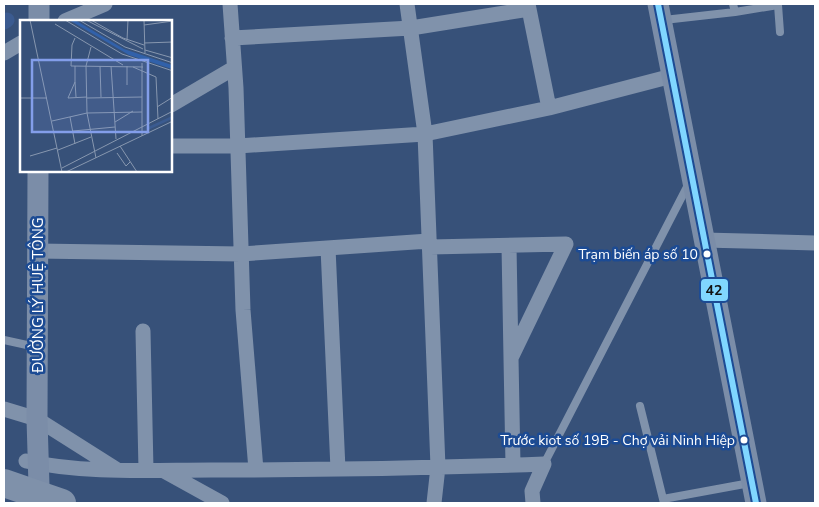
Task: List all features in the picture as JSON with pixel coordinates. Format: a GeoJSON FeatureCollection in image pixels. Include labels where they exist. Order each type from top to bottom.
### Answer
{"type":"FeatureCollection","features":[{"type":"Feature","properties":{"kind":"highway"},"geometry":{"type":"LineString","coordinates":[[27,475],[62,503]]}},
{"type":"Feature","properties":{"kind":"main road"},"geometry":{"type":"LineString","coordinates":[[39,4],[39,20]]}},
{"type":"Feature","properties":{"kind":"main road"},"geometry":{"type":"LineString","coordinates":[[660,12],[754,493]]}},
{"type":"Feature","properties":{"kind":"main road","name":"ĐƯỜNG LÝ HUỆ TÔNG"},"geometry":{"type":"LineString","coordinates":[[27,475],[37,419],[38,172]]}},
{"type":"Feature","properties":{"kind":"street"},"geometry":{"type":"LineString","coordinates":[[66,20],[105,4]]}},
{"type":"Feature","properties":{"kind":"street"},"geometry":{"type":"LineString","coordinates":[[230,4],[238,146],[243,310],[256,470]]}},
{"type":"Feature","properties":{"kind":"street"},"geometry":{"type":"LineString","coordinates":[[407,4],[426,134],[438,467],[434,503]]}},
{"type":"Feature","properties":{"kind":"street"},"geometry":{"type":"LineString","coordinates":[[232,38],[411,28],[529,6],[549,108]]}},
{"type":"Feature","properties":{"kind":"street"},"geometry":{"type":"LineString","coordinates":[[4,53],[20,44]]}},
{"type":"Feature","properties":{"kind":"street"},"geometry":{"type":"LineString","coordinates":[[172,104],[234,68]]}},
{"type":"Feature","properties":{"kind":"street"},"geometry":{"type":"LineString","coordinates":[[172,146],[238,146],[426,134],[549,108],[672,76]]}},
{"type":"Feature","properties":{"kind":"street"},"geometry":{"type":"LineString","coordinates":[[704,240],[815,242]]}},
{"type":"Feature","properties":{"kind":"street"},"geometry":{"type":"LineString","coordinates":[[37,251],[241,254],[429,244],[509,246],[566,244],[511,358]]}},
{"type":"Feature","properties":{"kind":"street"},"geometry":{"type":"LineString","coordinates":[[509,246],[513,465]]}},
{"type":"Feature","properties":{"kind":"street"},"geometry":{"type":"LineString","coordinates":[[328,248],[338,469]]}},
{"type":"Feature","properties":{"kind":"street"},"geometry":{"type":"LineString","coordinates":[[143,331],[146,470]]}},
{"type":"Feature","properties":{"kind":"street"},"geometry":{"type":"LineString","coordinates":[[4,409],[37,419],[116,469]]}},
{"type":"Feature","properties":{"kind":"street"},"geometry":{"type":"LineString","coordinates":[[27,475],[55,468],[256,470],[544,464],[532,490],[533,503]]}},
{"type":"Feature","properties":{"kind":"street"},"geometry":{"type":"LineString","coordinates":[[164,470],[222,503]]}},
{"type":"Feature","properties":{"kind":"lane"},"geometry":{"type":"LineString","coordinates":[[660,12],[778,5],[780,32]]}},
{"type":"Feature","properties":{"kind":"lane"},"geometry":{"type":"LineString","coordinates":[[544,464],[692,176]]}},
{"type":"Feature","properties":{"kind":"lane"},"geometry":{"type":"LineString","coordinates":[[4,340],[38,347]]}},
{"type":"Feature","properties":{"kind":"lane"},"geometry":{"type":"LineString","coordinates":[[640,406],[664,501],[754,493]]}},
{"type":"Feature","properties":{"kind":"transit line","name":"42"},"geometry":{"type":"LineString","coordinates":[[658,4],[756,503]]}},
{"type":"Feature","properties":{"kind":"place","name":"Trạm biến áp số 10"},"geometry":{"type":"Point","coordinates":[707,254]}},
{"type":"Feature","properties":{"kind":"place","name":"Trước kiot số 19B - Chợ vải Ninh Hiệp"},"geometry":{"type":"Point","coordinates":[744,440]}}]}
